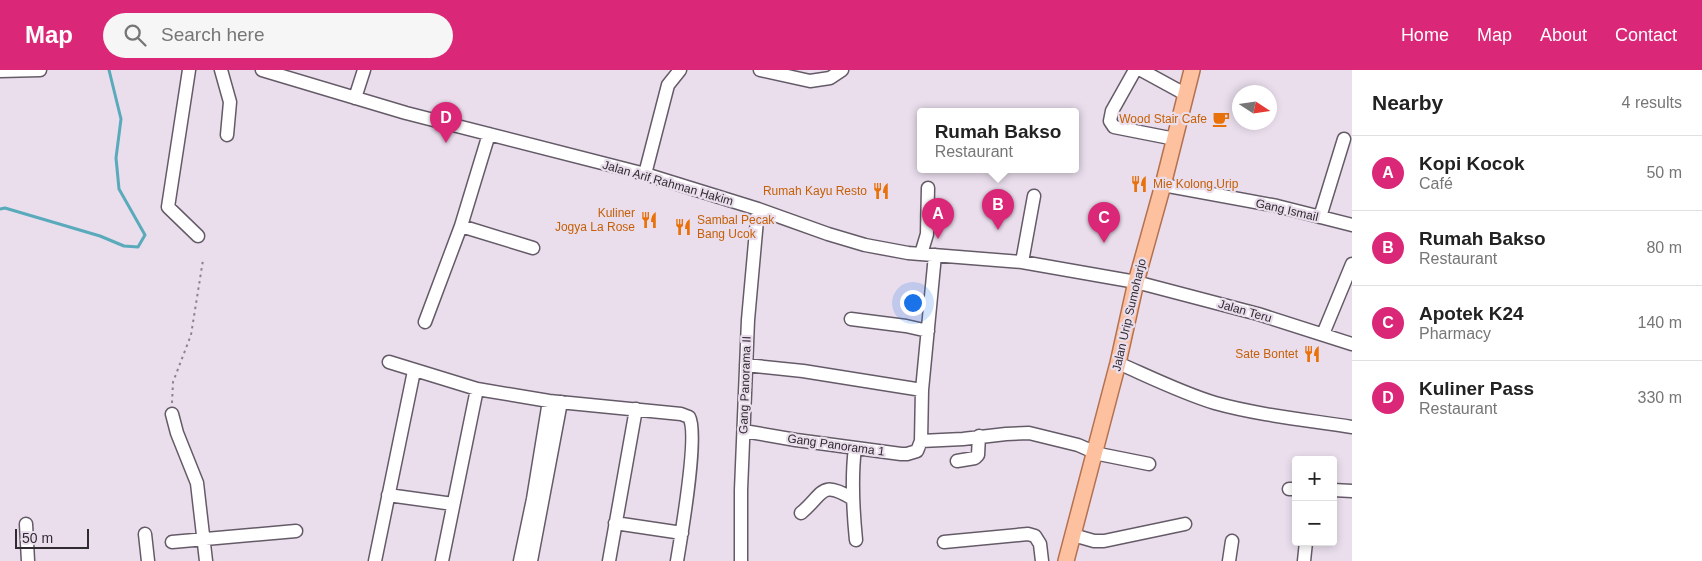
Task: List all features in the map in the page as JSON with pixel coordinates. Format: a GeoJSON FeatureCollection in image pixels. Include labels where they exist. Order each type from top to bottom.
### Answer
{"type":"FeatureCollection","features":[{"type":"Feature","properties":{"kind":"main road","name":"Jalan Urip Sumoharjo"},"geometry":{"type":"LineString","coordinates":[[1066,561],[1118,364],[1136,282],[1192,70]]}},
{"type":"Feature","properties":{"kind":"street"},"geometry":{"type":"LineString","coordinates":[[0,71],[40,70]]}},
{"type":"Feature","properties":{"kind":"street"},"geometry":{"type":"LineString","coordinates":[[188,70],[168,207],[198,236]]}},
{"type":"Feature","properties":{"kind":"street"},"geometry":{"type":"LineString","coordinates":[[221,70],[230,102],[227,135]]}},
{"type":"Feature","properties":{"kind":"street","name":"Jalan Arif Rahman Hakim"},"geometry":{"type":"LineString","coordinates":[[262,70],[276,72],[356,98],[645,174],[865,245],[921,254],[1022,262],[1136,282]]}},
{"type":"Feature","properties":{"kind":"street"},"geometry":{"type":"LineString","coordinates":[[356,98],[364,70]]}},
{"type":"Feature","properties":{"kind":"street"},"geometry":{"type":"LineString","coordinates":[[645,174],[668,85],[680,70]]}},
{"type":"Feature","properties":{"kind":"street"},"geometry":{"type":"LineString","coordinates":[[760,70],[810,81],[830,78],[842,70]]}},
{"type":"Feature","properties":{"kind":"street"},"geometry":{"type":"LineString","coordinates":[[1136,70],[1112,111],[1110,121],[1114,127],[1175,139]]}},
{"type":"Feature","properties":{"kind":"street"},"geometry":{"type":"LineString","coordinates":[[1141,70],[1185,94]]}},
{"type":"Feature","properties":{"kind":"street"},"geometry":{"type":"LineString","coordinates":[[425,322],[461,226],[489,134]]}},
{"type":"Feature","properties":{"kind":"street"},"geometry":{"type":"LineString","coordinates":[[1320,217],[1344,139]]}},
{"type":"Feature","properties":{"kind":"street","name":"Gang Ismail"},"geometry":{"type":"LineString","coordinates":[[1163,185],[1277,206],[1352,225]]}},
{"type":"Feature","properties":{"kind":"street"},"geometry":{"type":"LineString","coordinates":[[921,254],[927,234],[928,188]]}},
{"type":"Feature","properties":{"kind":"street"},"geometry":{"type":"LineString","coordinates":[[1022,262],[1034,196]]}},
{"type":"Feature","properties":{"kind":"street","name":"Gang Panorama II"},"geometry":{"type":"LineString","coordinates":[[741,561],[741,490],[748,320],[758,209]]}},
{"type":"Feature","properties":{"kind":"street"},"geometry":{"type":"LineString","coordinates":[[461,226],[533,248]]}},
{"type":"Feature","properties":{"kind":"street"},"geometry":{"type":"LineString","coordinates":[[935,255],[922,390],[921,441],[1029,433],[1078,445],[1094,452],[1149,464]]}},
{"type":"Feature","properties":{"kind":"street"},"geometry":{"type":"LineString","coordinates":[[1323,334],[1352,264]]}},
{"type":"Feature","properties":{"kind":"street","name":"Jalan Teru"},"geometry":{"type":"LineString","coordinates":[[1136,282],[1258,314],[1352,344]]}},
{"type":"Feature","properties":{"kind":"street"},"geometry":{"type":"LineString","coordinates":[[851,319],[906,326],[928,331]]}},
{"type":"Feature","properties":{"kind":"street"},"geometry":{"type":"LineString","coordinates":[[389,362],[477,389],[555,401],[685,414],[691,420],[690,466],[677,561]]}},
{"type":"Feature","properties":{"kind":"street"},"geometry":{"type":"LineString","coordinates":[[1118,364],[1215,402],[1236,408],[1352,427]]}},
{"type":"Feature","properties":{"kind":"street"},"geometry":{"type":"LineString","coordinates":[[746,365],[804,371],[922,390]]}},
{"type":"Feature","properties":{"kind":"street"},"geometry":{"type":"LineString","coordinates":[[375,561],[414,371]]}},
{"type":"Feature","properties":{"kind":"street"},"geometry":{"type":"LineString","coordinates":[[442,561],[477,389]]}},
{"type":"Feature","properties":{"kind":"street"},"geometry":{"type":"LineString","coordinates":[[520,561],[555,401]]}},
{"type":"Feature","properties":{"kind":"street"},"geometry":{"type":"LineString","coordinates":[[531,561],[555,401]]}},
{"type":"Feature","properties":{"kind":"street"},"geometry":{"type":"LineString","coordinates":[[608,561],[636,409]]}},
{"type":"Feature","properties":{"kind":"street"},"geometry":{"type":"LineString","coordinates":[[172,414],[177,433],[197,483],[206,561]]}},
{"type":"Feature","properties":{"kind":"street","name":"Gang Panorama 1"},"geometry":{"type":"LineString","coordinates":[[744,431],[796,440],[907,454],[917,451],[921,441]]}},
{"type":"Feature","properties":{"kind":"street"},"geometry":{"type":"LineString","coordinates":[[957,461],[975,458],[978,455],[979,436]]}},
{"type":"Feature","properties":{"kind":"street"},"geometry":{"type":"LineString","coordinates":[[855,448],[853,463],[853,510],[856,540]]}},
{"type":"Feature","properties":{"kind":"street"},"geometry":{"type":"LineString","coordinates":[[801,513],[824,490],[838,490],[853,510]]}},
{"type":"Feature","properties":{"kind":"street"},"geometry":{"type":"LineString","coordinates":[[1337,490],[1352,491]]}},
{"type":"Feature","properties":{"kind":"street"},"geometry":{"type":"LineString","coordinates":[[388,495],[453,504]]}},
{"type":"Feature","properties":{"kind":"street"},"geometry":{"type":"LineString","coordinates":[[615,523],[682,533]]}},
{"type":"Feature","properties":{"kind":"street"},"geometry":{"type":"LineString","coordinates":[[26,524],[28,561]]}},
{"type":"Feature","properties":{"kind":"street"},"geometry":{"type":"LineString","coordinates":[[1073,535],[1094,541],[1104,541],[1185,524]]}},
{"type":"Feature","properties":{"kind":"street"},"geometry":{"type":"LineString","coordinates":[[172,542],[296,531]]}},
{"type":"Feature","properties":{"kind":"street"},"geometry":{"type":"LineString","coordinates":[[146,534],[148,561]]}},
{"type":"Feature","properties":{"kind":"street"},"geometry":{"type":"LineString","coordinates":[[944,542],[1028,534],[1035,536],[1040,544],[1042,561]]}},
{"type":"Feature","properties":{"kind":"street"},"geometry":{"type":"LineString","coordinates":[[1229,561],[1232,541]]}},
{"type":"Feature","properties":{"kind":"street"},"geometry":{"type":"LineString","coordinates":[[1304,561],[1306,546]]}},
{"type":"Feature","properties":{"kind":"path"},"geometry":{"type":"LineString","coordinates":[[172,414],[173,382],[191,335],[203,260]]}},
{"type":"Feature","properties":{"kind":"waterway"},"geometry":{"type":"LineString","coordinates":[[0,209],[5,208],[100,236],[124,246],[138,247],[145,235],[119,189],[116,158],[121,119],[109,70]]}},
{"type":"Feature","properties":{"kind":"place","name":"Wood Stair Cafe"},"geometry":{"type":"Point","coordinates":[1221,119]}},
{"type":"Feature","properties":{"kind":"place","name":"Kuliner Pass"},"geometry":{"type":"Point","coordinates":[446,143]}},
{"type":"Feature","properties":{"kind":"place","name":"Mie Kolong Urip"},"geometry":{"type":"Point","coordinates":[1139,184]}},
{"type":"Feature","properties":{"kind":"place","name":"Rumah Kayu Resto"},"geometry":{"type":"Point","coordinates":[881,191]}},
{"type":"Feature","properties":{"kind":"place","name":"Kuliner Jogya La Rose"},"geometry":{"type":"Point","coordinates":[649,220]}},
{"type":"Feature","properties":{"kind":"place","name":"Sambal Pecak Bang Ucok"},"geometry":{"type":"Point","coordinates":[683,227]}},
{"type":"Feature","properties":{"kind":"place","name":"Rumah Bakso"},"geometry":{"type":"Point","coordinates":[998,230]}},
{"type":"Feature","properties":{"kind":"place","name":"Kopi Kocok"},"geometry":{"type":"Point","coordinates":[938,239]}},
{"type":"Feature","properties":{"kind":"place","name":"Apotek K24"},"geometry":{"type":"Point","coordinates":[1104,243]}},
{"type":"Feature","properties":{"kind":"place","name":"Sate Bontet"},"geometry":{"type":"Point","coordinates":[1312,354]}}]}
